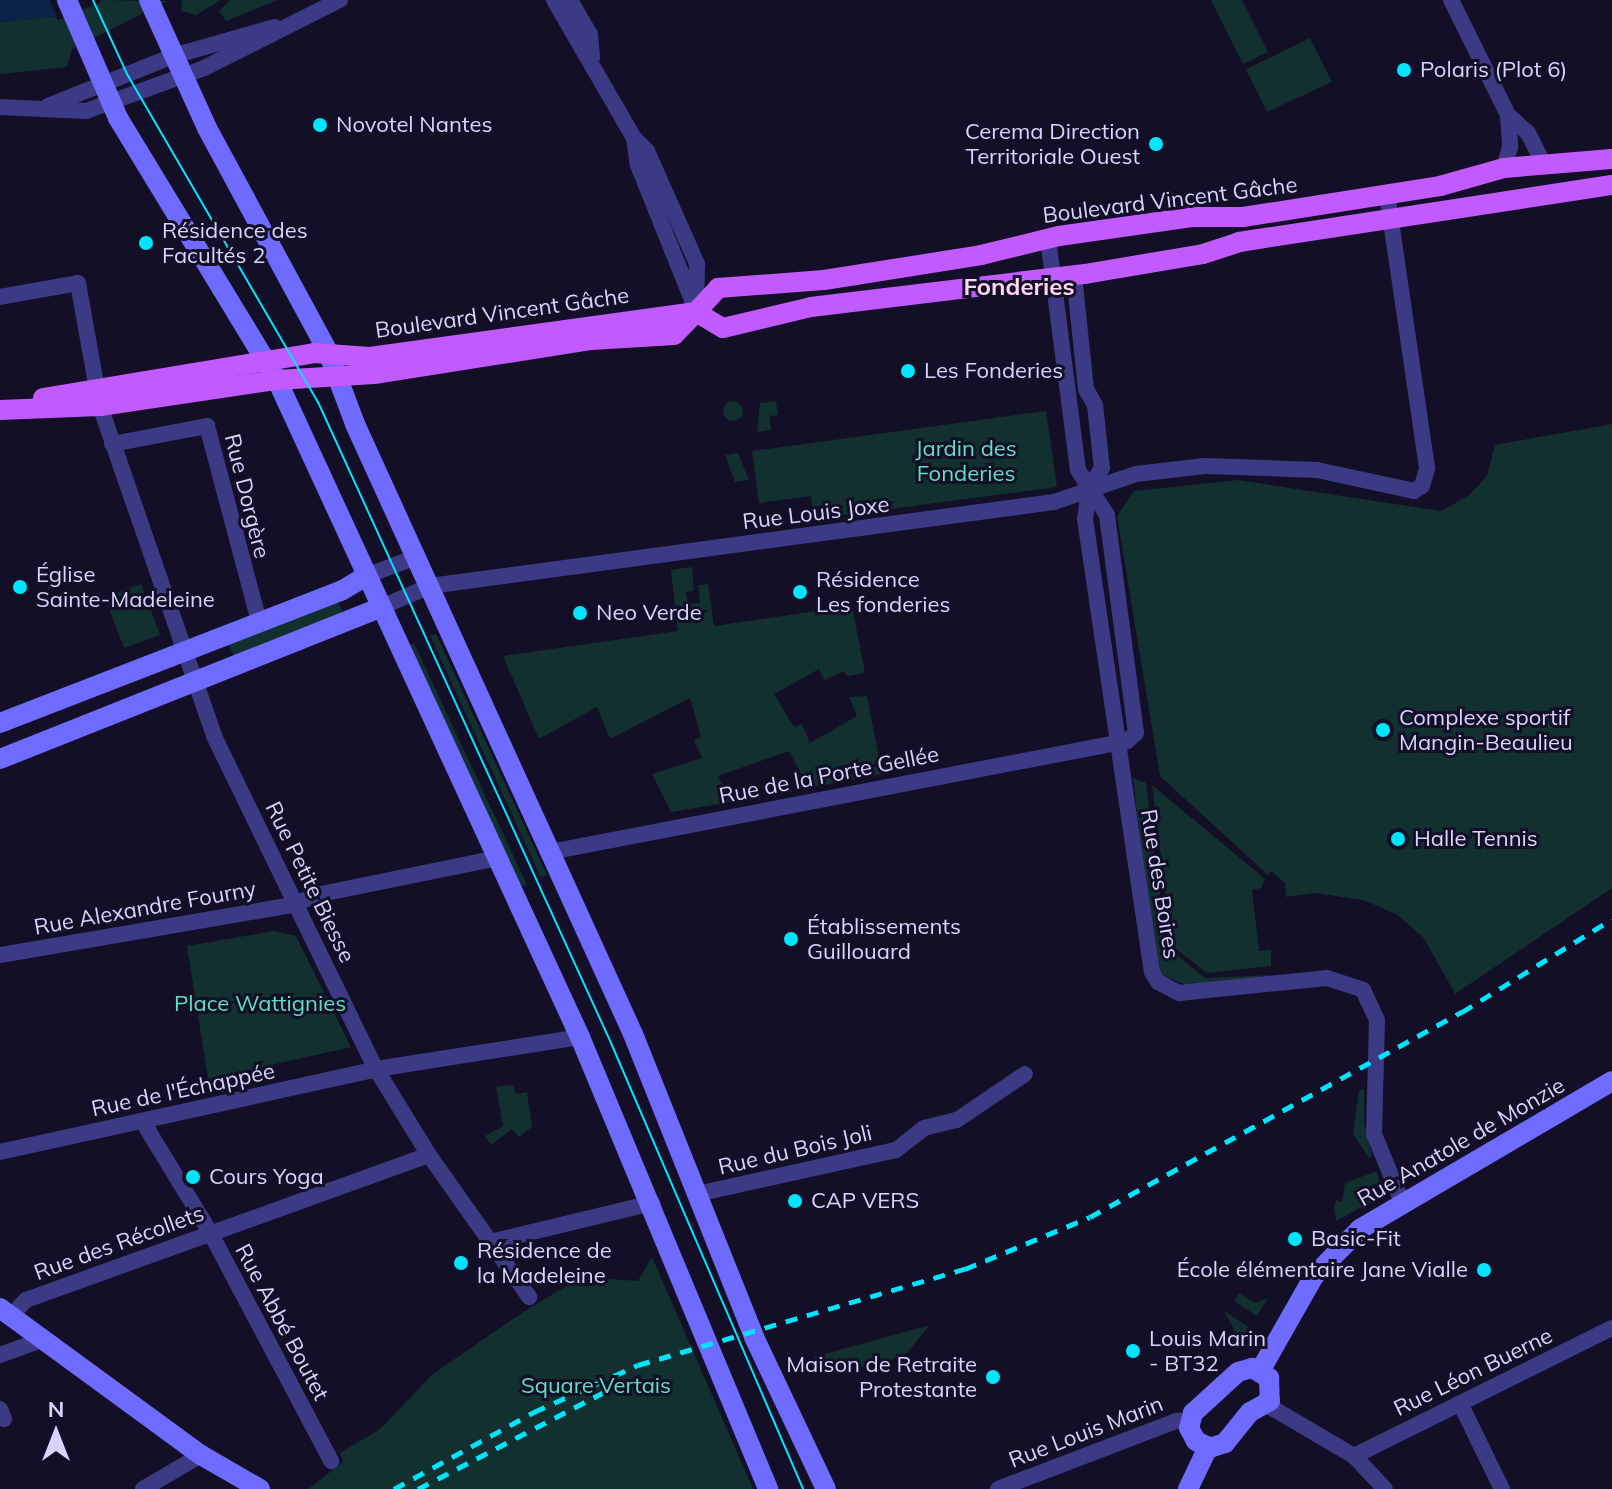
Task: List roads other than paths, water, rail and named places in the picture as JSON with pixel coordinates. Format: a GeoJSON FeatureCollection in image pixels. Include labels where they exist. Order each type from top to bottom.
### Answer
{"type":"FeatureCollection","features":[{"type":"Feature","properties":{"kind":"main road"},"geometry":{"type":"LineString","coordinates":[[67,0],[106,92],[272,371],[580,1037],[652,1203],[768,1489]]}},
{"type":"Feature","properties":{"kind":"main road"},"geometry":{"type":"LineString","coordinates":[[149,0],[177,65],[328,352],[416,557],[633,1034],[754,1337],[826,1489]]}},
{"type":"Feature","properties":{"kind":"main road","name":"Boulevard Vincent Gâche"},"geometry":{"type":"LineString","coordinates":[[272,371],[337,377],[606,338],[674,335],[718,288],[917,266],[1048,238],[1387,194],[1471,180],[1504,168],[1612,159]]}},
{"type":"Feature","properties":{"kind":"main road","name":"Boulevard Vincent Gâche"},"geometry":{"type":"LineString","coordinates":[[272,371],[328,352],[370,357],[696,312],[723,328],[811,307],[1074,275],[1391,218],[1612,185]]}},
{"type":"Feature","properties":{"kind":"main road"},"geometry":{"type":"LineString","coordinates":[[0,409],[272,371]]}},
{"type":"Feature","properties":{"kind":"main road"},"geometry":{"type":"LineString","coordinates":[[30,747],[8,720],[259,622],[366,576]]}},
{"type":"Feature","properties":{"kind":"main road"},"geometry":{"type":"LineString","coordinates":[[0,759],[379,608]]}},
{"type":"Feature","properties":{"kind":"main road","name":"Rue Anatole de Monzie"},"geometry":{"type":"LineString","coordinates":[[1260,1371],[1314,1276],[1360,1229],[1612,1081]]}},
{"type":"Feature","properties":{"kind":"main road"},"geometry":{"type":"LineString","coordinates":[[6,1312],[201,1455],[260,1489]]}},
{"type":"Feature","properties":{"kind":"main road"},"geometry":{"type":"LineString","coordinates":[[1260,1371],[1273,1385],[1258,1409],[1233,1429],[1225,1443],[1208,1447],[1191,1435],[1197,1413],[1230,1384],[1238,1372],[1260,1371]]}},
{"type":"Feature","properties":{"kind":"main road"},"geometry":{"type":"LineString","coordinates":[[1230,1384],[1231,1399],[1258,1409]]}},
{"type":"Feature","properties":{"kind":"main road"},"geometry":{"type":"LineString","coordinates":[[1197,1413],[1225,1409],[1233,1429]]}},
{"type":"Feature","properties":{"kind":"main road"},"geometry":{"type":"LineString","coordinates":[[1188,1489],[1208,1447]]}},
{"type":"Feature","properties":{"kind":"main road"},"geometry":{"type":"LineString","coordinates":[[201,1455],[236,1489]]}},
{"type":"Feature","properties":{"kind":"street"},"geometry":{"type":"LineString","coordinates":[[0,107],[48,106],[106,92],[177,65],[210,65],[340,0]]}},
{"type":"Feature","properties":{"kind":"street"},"geometry":{"type":"LineString","coordinates":[[554,0],[575,40],[592,58],[634,138],[647,151],[697,264],[696,312]]}},
{"type":"Feature","properties":{"kind":"street"},"geometry":{"type":"LineString","coordinates":[[570,0],[590,34],[592,58]]}},
{"type":"Feature","properties":{"kind":"street"},"geometry":{"type":"LineString","coordinates":[[1451,0],[1508,115],[1528,133],[1543,163]]}},
{"type":"Feature","properties":{"kind":"street"},"geometry":{"type":"LineString","coordinates":[[1504,168],[1510,147],[1508,115]]}},
{"type":"Feature","properties":{"kind":"street"},"geometry":{"type":"LineString","coordinates":[[1387,194],[1391,218]]}},
{"type":"Feature","properties":{"kind":"street","name":"Rue Louis Joxe"},"geometry":{"type":"LineString","coordinates":[[379,608],[430,586],[1054,502],[1136,474],[1244,463],[1317,470],[1414,491],[1422,486],[1427,468],[1391,218]]}},
{"type":"Feature","properties":{"kind":"street"},"geometry":{"type":"LineString","coordinates":[[1048,238],[1078,470],[1107,515],[1135,721],[1136,733],[1116,743]]}},
{"type":"Feature","properties":{"kind":"street"},"geometry":{"type":"LineString","coordinates":[[1074,275],[1086,389],[1095,405],[1102,468],[1089,488]]}},
{"type":"Feature","properties":{"kind":"street","name":"Rue Petite Biesse"},"geometry":{"type":"LineString","coordinates":[[0,297],[78,283],[97,397],[181,652],[214,736],[376,1069],[429,1155],[529,1297]]}},
{"type":"Feature","properties":{"kind":"street"},"geometry":{"type":"LineString","coordinates":[[1068,399],[1086,389]]}},
{"type":"Feature","properties":{"kind":"street","name":"Rue Dorgère"},"geometry":{"type":"LineString","coordinates":[[112,444],[207,426],[259,622]]}},
{"type":"Feature","properties":{"kind":"street"},"geometry":{"type":"LineString","coordinates":[[366,576],[416,557]]}},
{"type":"Feature","properties":{"kind":"street","name":"Rue de la Porte Gellée"},"geometry":{"type":"LineString","coordinates":[[550,852],[1116,743]]}},
{"type":"Feature","properties":{"kind":"street","name":"Rue des Boires"},"geometry":{"type":"LineString","coordinates":[[1116,743],[1152,972],[1158,982],[1179,993],[1327,978],[1363,990],[1377,1020],[1374,1134],[1402,1202]]}},
{"type":"Feature","properties":{"kind":"street"},"geometry":{"type":"LineString","coordinates":[[296,902],[498,858]]}},
{"type":"Feature","properties":{"kind":"street","name":"Rue Alexandre Fourny"},"geometry":{"type":"LineString","coordinates":[[0,955],[296,902]]}},
{"type":"Feature","properties":{"kind":"street","name":"Rue de l'Échappée"},"geometry":{"type":"LineString","coordinates":[[0,1152],[376,1069],[580,1037]]}},
{"type":"Feature","properties":{"kind":"street","name":"Rue du Bois Joli"},"geometry":{"type":"LineString","coordinates":[[697,1194],[896,1150],[924,1128],[957,1120],[1025,1074]]}},
{"type":"Feature","properties":{"kind":"street","name":"Rue Abbé Boutet"},"geometry":{"type":"LineString","coordinates":[[143,1122],[211,1234],[331,1461]]}},
{"type":"Feature","properties":{"kind":"street","name":"Rue des Récollets"},"geometry":{"type":"LineString","coordinates":[[6,1312],[26,1300],[429,1155]]}},
{"type":"Feature","properties":{"kind":"street"},"geometry":{"type":"LineString","coordinates":[[490,1242],[652,1203]]}},
{"type":"Feature","properties":{"kind":"street","name":"Rue Léon Buerne"},"geometry":{"type":"LineString","coordinates":[[1354,1456],[1612,1328]]}},
{"type":"Feature","properties":{"kind":"street"},"geometry":{"type":"LineString","coordinates":[[0,1355],[44,1339]]}},
{"type":"Feature","properties":{"kind":"street"},"geometry":{"type":"LineString","coordinates":[[1460,1403],[1502,1489]]}},
{"type":"Feature","properties":{"kind":"street"},"geometry":{"type":"LineString","coordinates":[[1258,1409],[1354,1456],[1385,1489]]}},
{"type":"Feature","properties":{"kind":"street","name":"Rue Louis Marin"},"geometry":{"type":"LineString","coordinates":[[998,1489],[1197,1413]]}},
{"type":"Feature","properties":{"kind":"street"},"geometry":{"type":"LineString","coordinates":[[143,1489],[201,1455]]}},
{"type":"Feature","properties":{"kind":"water"},"geometry":{"type":"Polygon","coordinates":[[[0,0],[98,0],[60,16],[0,22],[0,0]]]}},
{"type":"Feature","properties":{"kind":"tram line"},"geometry":{"type":"LineString","coordinates":[[93,0],[127,74],[318,402],[611,1043],[803,1489]]}},
{"type":"Feature","properties":{"kind":"railway"},"geometry":{"type":"LineString","coordinates":[[394,1489],[534,1412],[638,1365],[965,1269],[1090,1217],[1462,1012],[1612,919]]}},
{"type":"Feature","properties":{"kind":"railway"},"geometry":{"type":"LineString","coordinates":[[418,1489],[622,1383]]}},
{"type":"Feature","properties":{"kind":"place","name":"Polaris (Plot 6)"},"geometry":{"type":"Point","coordinates":[1404,70]}},
{"type":"Feature","properties":{"kind":"place","name":"Novotel Nantes"},"geometry":{"type":"Point","coordinates":[320,125]}},
{"type":"Feature","properties":{"kind":"place","name":"Cerema Direction Territoriale Ouest"},"geometry":{"type":"Point","coordinates":[1156,144]}},
{"type":"Feature","properties":{"kind":"place","name":"Résidence des Facultés 2"},"geometry":{"type":"Point","coordinates":[146,243]}},
{"type":"Feature","properties":{"kind":"place","name":"Les Fonderies"},"geometry":{"type":"Point","coordinates":[908,371]}},
{"type":"Feature","properties":{"kind":"place","name":"Église Sainte-Madeleine"},"geometry":{"type":"Point","coordinates":[20,587]}},
{"type":"Feature","properties":{"kind":"place","name":"Résidence Les fonderies"},"geometry":{"type":"Point","coordinates":[800,592]}},
{"type":"Feature","properties":{"kind":"place","name":"Neo Verde"},"geometry":{"type":"Point","coordinates":[580,613]}},
{"type":"Feature","properties":{"kind":"place","name":"Complexe sportif Mangin-Beaulieu"},"geometry":{"type":"Point","coordinates":[1383,730]}},
{"type":"Feature","properties":{"kind":"place","name":"Halle Tennis"},"geometry":{"type":"Point","coordinates":[1398,839]}},
{"type":"Feature","properties":{"kind":"place","name":"Établissements Guillouard"},"geometry":{"type":"Point","coordinates":[791,939]}},
{"type":"Feature","properties":{"kind":"place","name":"Cours Yoga"},"geometry":{"type":"Point","coordinates":[193,1177]}},
{"type":"Feature","properties":{"kind":"place","name":"CAP VERS"},"geometry":{"type":"Point","coordinates":[795,1201]}},
{"type":"Feature","properties":{"kind":"place","name":"Basic-Fit"},"geometry":{"type":"Point","coordinates":[1295,1239]}},
{"type":"Feature","properties":{"kind":"place","name":"Résidence de la Madeleine"},"geometry":{"type":"Point","coordinates":[461,1263]}},
{"type":"Feature","properties":{"kind":"place","name":"École élémentaire Jane Vialle"},"geometry":{"type":"Point","coordinates":[1484,1270]}},
{"type":"Feature","properties":{"kind":"place","name":"Louis Marin - BT32"},"geometry":{"type":"Point","coordinates":[1133,1351]}},
{"type":"Feature","properties":{"kind":"place","name":"Maison de Retraite Protestante"},"geometry":{"type":"Point","coordinates":[993,1377]}},
{"type":"Feature","properties":{"kind":"district","name":"Fonderies"},"geometry":{"type":"Point","coordinates":[1019,287]}},
{"type":"Feature","properties":{"kind":"park label","name":"Jardin des Fonderies"},"geometry":{"type":"Point","coordinates":[966,460]}},
{"type":"Feature","properties":{"kind":"park label","name":"Place Wattignies"},"geometry":{"type":"Point","coordinates":[260,1004]}},
{"type":"Feature","properties":{"kind":"park label","name":"Square Vertais"},"geometry":{"type":"Point","coordinates":[596,1386]}}]}
